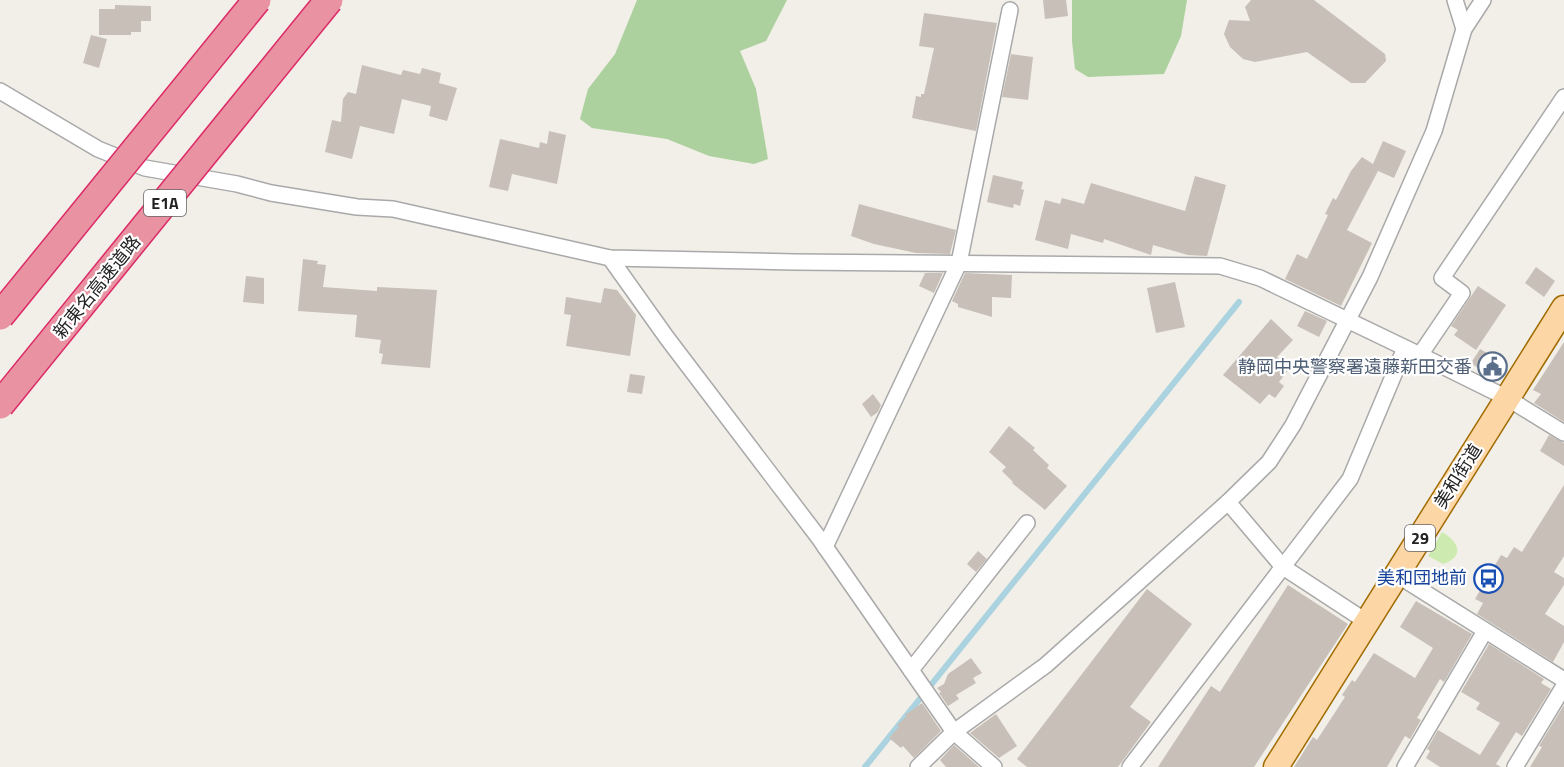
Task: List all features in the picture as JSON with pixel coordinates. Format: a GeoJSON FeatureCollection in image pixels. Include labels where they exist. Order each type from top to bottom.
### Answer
{"type":"FeatureCollection","features":[{"type":"Feature","properties":{"kind":"highway"},"geometry":{"type":"LineString","coordinates":[[0,316],[257,0]]}},
{"type":"Feature","properties":{"kind":"highway","name":"新東名高速道路"},"geometry":{"type":"LineString","coordinates":[[0,405],[330,0]]}},
{"type":"Feature","properties":{"kind":"main road","name":"美和街道"},"geometry":{"type":"LineString","coordinates":[[1281,765],[1367,622],[1564,308]]}},
{"type":"Feature","properties":{"kind":"street"},"geometry":{"type":"LineString","coordinates":[[1455,0],[1464,29]]}},
{"type":"Feature","properties":{"kind":"street"},"geometry":{"type":"LineString","coordinates":[[918,767],[954,732],[1046,665],[1228,502],[1269,462],[1293,425],[1370,277],[1434,131],[1464,29],[1483,0]]}},
{"type":"Feature","properties":{"kind":"street"},"geometry":{"type":"LineString","coordinates":[[825,548],[959,263],[1010,10]]}},
{"type":"Feature","properties":{"kind":"street"},"geometry":{"type":"LineString","coordinates":[[0,91],[98,149],[145,168],[357,207],[393,208],[610,258],[1220,266],[1260,278],[1420,355],[1507,398],[1564,433]]}},
{"type":"Feature","properties":{"kind":"street"},"geometry":{"type":"LineString","coordinates":[[1420,355],[1462,293],[1442,278],[1564,97]]}},
{"type":"Feature","properties":{"kind":"street"},"geometry":{"type":"LineString","coordinates":[[610,258],[825,548],[954,732],[994,767]]}},
{"type":"Feature","properties":{"kind":"street"},"geometry":{"type":"LineString","coordinates":[[1130,767],[1350,479],[1405,348]]}},
{"type":"Feature","properties":{"kind":"street"},"geometry":{"type":"LineString","coordinates":[[1228,502],[1283,567],[1367,622]]}},
{"type":"Feature","properties":{"kind":"street"},"geometry":{"type":"LineString","coordinates":[[911,670],[1027,523]]}},
{"type":"Feature","properties":{"kind":"street"},"geometry":{"type":"LineString","coordinates":[[1397,575],[1564,680]]}},
{"type":"Feature","properties":{"kind":"street"},"geometry":{"type":"LineString","coordinates":[[1405,767],[1485,631]]}},
{"type":"Feature","properties":{"kind":"street"},"geometry":{"type":"LineString","coordinates":[[1515,767],[1564,686]]}},
{"type":"Feature","properties":{"kind":"green space"},"geometry":{"type":"Polygon","coordinates":[[[637,0],[787,0],[766,41],[740,51],[756,89],[768,159],[754,164],[709,156],[667,139],[592,128],[580,119],[588,89],[615,54],[637,0]]]}},
{"type":"Feature","properties":{"kind":"green space"},"geometry":{"type":"Polygon","coordinates":[[[1072,0],[1187,0],[1181,36],[1164,74],[1088,77],[1075,69],[1072,0]]]}},
{"type":"Feature","properties":{"kind":"green space"},"geometry":{"type":"Polygon","coordinates":[[[1442,532],[1452,540],[1457,548],[1455,557],[1443,564],[1428,556],[1442,532]]]}},
{"type":"Feature","properties":{"kind":"building"},"geometry":{"type":"Polygon","coordinates":[[[1043,0],[1066,0],[1068,16],[1045,19],[1043,0]]]}},
{"type":"Feature","properties":{"kind":"building"},"geometry":{"type":"Polygon","coordinates":[[[1251,0],[1314,0],[1385,54],[1386,61],[1365,83],[1351,83],[1307,52],[1255,62],[1243,59],[1230,47],[1224,34],[1229,20],[1250,21],[1245,7],[1251,0]]]}},
{"type":"Feature","properties":{"kind":"building"},"geometry":{"type":"Polygon","coordinates":[[[115,5],[151,6],[151,21],[141,21],[141,32],[131,32],[131,35],[99,35],[99,9],[115,9],[115,5]]]}},
{"type":"Feature","properties":{"kind":"building"},"geometry":{"type":"Polygon","coordinates":[[[924,13],[997,23],[976,131],[912,118],[916,96],[921,97],[921,94],[924,94],[934,48],[919,46],[924,13]]]}},
{"type":"Feature","properties":{"kind":"building"},"geometry":{"type":"Polygon","coordinates":[[[91,35],[107,39],[99,68],[83,63],[91,35]]]}},
{"type":"Feature","properties":{"kind":"building"},"geometry":{"type":"Polygon","coordinates":[[[1011,54],[1033,57],[1028,100],[1002,97],[1011,54]]]}},
{"type":"Feature","properties":{"kind":"building"},"geometry":{"type":"Polygon","coordinates":[[[362,65],[401,75],[403,70],[420,74],[422,68],[441,73],[439,83],[457,88],[447,121],[429,116],[431,106],[402,99],[394,134],[360,126],[352,159],[325,152],[332,120],[341,122],[343,99],[348,92],[356,94],[362,65]]]}},
{"type":"Feature","properties":{"kind":"building"},"geometry":{"type":"Polygon","coordinates":[[[549,131],[566,135],[557,184],[512,174],[508,191],[489,187],[500,139],[539,148],[540,142],[547,144],[549,131]]]}},
{"type":"Feature","properties":{"kind":"building"},"geometry":{"type":"Polygon","coordinates":[[[1383,141],[1406,151],[1394,178],[1378,171],[1347,230],[1372,243],[1341,306],[1285,279],[1297,254],[1307,259],[1328,215],[1325,214],[1333,198],[1336,200],[1351,171],[1362,157],[1373,164],[1383,141]]]}},
{"type":"Feature","properties":{"kind":"building"},"geometry":{"type":"Polygon","coordinates":[[[993,175],[1023,182],[1021,189],[1024,190],[1020,206],[1014,204],[1013,208],[987,202],[993,175]]]}},
{"type":"Feature","properties":{"kind":"building"},"geometry":{"type":"Polygon","coordinates":[[[1195,176],[1226,185],[1207,256],[1188,255],[1153,245],[1151,255],[1104,239],[1103,243],[1071,234],[1068,249],[1035,240],[1045,200],[1060,204],[1062,198],[1084,204],[1091,183],[1185,211],[1195,176]]]}},
{"type":"Feature","properties":{"kind":"building"},"geometry":{"type":"Polygon","coordinates":[[[859,204],[956,230],[950,254],[916,253],[874,244],[851,236],[859,204]]]}},
{"type":"Feature","properties":{"kind":"building"},"geometry":{"type":"Polygon","coordinates":[[[303,259],[318,261],[317,264],[326,265],[323,287],[377,291],[377,287],[437,290],[430,368],[381,364],[383,354],[379,353],[381,340],[355,337],[357,315],[298,311],[303,259]]]}},
{"type":"Feature","properties":{"kind":"building"},"geometry":{"type":"Polygon","coordinates":[[[1536,267],[1555,281],[1544,297],[1525,283],[1536,267]]]}},
{"type":"Feature","properties":{"kind":"building"},"geometry":{"type":"Polygon","coordinates":[[[925,273],[943,273],[934,293],[919,286],[925,273]]]}},
{"type":"Feature","properties":{"kind":"building"},"geometry":{"type":"Polygon","coordinates":[[[965,273],[1012,275],[1011,298],[992,297],[992,317],[958,307],[958,304],[952,301],[965,273]]]}},
{"type":"Feature","properties":{"kind":"building"},"geometry":{"type":"Polygon","coordinates":[[[246,276],[264,278],[264,304],[243,302],[246,276]]]}},
{"type":"Feature","properties":{"kind":"building"},"geometry":{"type":"Polygon","coordinates":[[[1175,282],[1185,327],[1156,333],[1147,288],[1175,282]]]}},
{"type":"Feature","properties":{"kind":"building"},"geometry":{"type":"Polygon","coordinates":[[[1478,286],[1506,305],[1476,350],[1454,335],[1458,330],[1451,326],[1478,286]]]}},
{"type":"Feature","properties":{"kind":"building"},"geometry":{"type":"Polygon","coordinates":[[[604,288],[617,290],[636,315],[630,356],[566,346],[571,315],[564,314],[566,297],[601,303],[604,288]]]}},
{"type":"Feature","properties":{"kind":"building"},"geometry":{"type":"Polygon","coordinates":[[[1305,311],[1327,321],[1319,337],[1297,326],[1305,311]]]}},
{"type":"Feature","properties":{"kind":"building"},"geometry":{"type":"Polygon","coordinates":[[[1271,319],[1293,340],[1277,357],[1290,368],[1279,382],[1284,386],[1275,398],[1269,394],[1260,404],[1223,375],[1271,319]]]}},
{"type":"Feature","properties":{"kind":"building"},"geometry":{"type":"Polygon","coordinates":[[[1564,342],[1564,422],[1534,403],[1541,394],[1533,390],[1564,342]]]}},
{"type":"Feature","properties":{"kind":"building"},"geometry":{"type":"Polygon","coordinates":[[[1480,349],[1503,362],[1493,379],[1471,363],[1480,349]]]}},
{"type":"Feature","properties":{"kind":"building"},"geometry":{"type":"Polygon","coordinates":[[[630,374],[645,376],[642,394],[627,392],[630,374]]]}},
{"type":"Feature","properties":{"kind":"building"},"geometry":{"type":"Polygon","coordinates":[[[873,394],[881,405],[878,412],[871,417],[862,404],[873,394]]]}},
{"type":"Feature","properties":{"kind":"building"},"geometry":{"type":"Polygon","coordinates":[[[1009,426],[1035,448],[1033,450],[1049,465],[1047,468],[1067,486],[1045,510],[1012,483],[1002,471],[1006,467],[989,452],[1009,426]]]}},
{"type":"Feature","properties":{"kind":"building"},"geometry":{"type":"Polygon","coordinates":[[[1549,435],[1564,443],[1564,466],[1540,451],[1549,435]]]}},
{"type":"Feature","properties":{"kind":"building"},"geometry":{"type":"Polygon","coordinates":[[[1564,485],[1564,556],[1554,572],[1564,578],[1564,585],[1545,614],[1564,626],[1564,642],[1553,662],[1477,614],[1483,603],[1475,599],[1501,555],[1507,558],[1514,547],[1522,552],[1564,485]]]}},
{"type":"Feature","properties":{"kind":"building"},"geometry":{"type":"Polygon","coordinates":[[[978,551],[987,559],[976,572],[967,564],[978,551]]]}},
{"type":"Feature","properties":{"kind":"building"},"geometry":{"type":"Polygon","coordinates":[[[1288,585],[1348,624],[1254,767],[1158,767],[1211,686],[1220,692],[1288,585]]]}},
{"type":"Feature","properties":{"kind":"building"},"geometry":{"type":"Polygon","coordinates":[[[1147,589],[1192,624],[1130,707],[1151,722],[1118,767],[1027,767],[1017,759],[1147,589]]]}},
{"type":"Feature","properties":{"kind":"building"},"geometry":{"type":"Polygon","coordinates":[[[1416,601],[1472,634],[1444,682],[1440,679],[1417,718],[1421,720],[1410,739],[1405,736],[1387,767],[1294,767],[1313,737],[1317,740],[1345,697],[1342,695],[1352,680],[1355,682],[1374,653],[1415,678],[1433,648],[1400,627],[1416,601]]]}},
{"type":"Feature","properties":{"kind":"building"},"geometry":{"type":"Polygon","coordinates":[[[1489,644],[1544,679],[1541,683],[1551,689],[1522,736],[1516,732],[1496,764],[1501,767],[1440,767],[1426,758],[1430,751],[1427,749],[1438,730],[1480,755],[1500,723],[1476,709],[1480,703],[1461,692],[1489,644]]]}},
{"type":"Feature","properties":{"kind":"building"},"geometry":{"type":"Polygon","coordinates":[[[971,658],[982,673],[973,678],[976,683],[956,695],[959,699],[948,706],[937,688],[944,684],[948,674],[971,658]]]}},
{"type":"Feature","properties":{"kind":"building"},"geometry":{"type":"Polygon","coordinates":[[[922,703],[941,731],[914,758],[903,746],[901,748],[889,738],[899,727],[897,725],[906,717],[905,715],[922,703]]]}},
{"type":"Feature","properties":{"kind":"building"},"geometry":{"type":"Polygon","coordinates":[[[1564,705],[1564,767],[1530,767],[1542,747],[1539,746],[1564,705]]]}},
{"type":"Feature","properties":{"kind":"building"},"geometry":{"type":"Polygon","coordinates":[[[996,714],[1017,746],[999,758],[970,733],[996,714]]]}},
{"type":"Feature","properties":{"kind":"building"},"geometry":{"type":"Polygon","coordinates":[[[954,745],[979,767],[946,767],[940,760],[954,745]]]}},
{"type":"Feature","properties":{"kind":"waterway"},"geometry":{"type":"LineString","coordinates":[[865,767],[1239,302]]}},
{"type":"Feature","properties":{"kind":"place","name":"静岡中央警察署遠藤新田交番"},"geometry":{"type":"Point","coordinates":[1493,367]}},
{"type":"Feature","properties":{"kind":"place","name":"美和団地前"},"geometry":{"type":"Point","coordinates":[1488,578]}}]}
